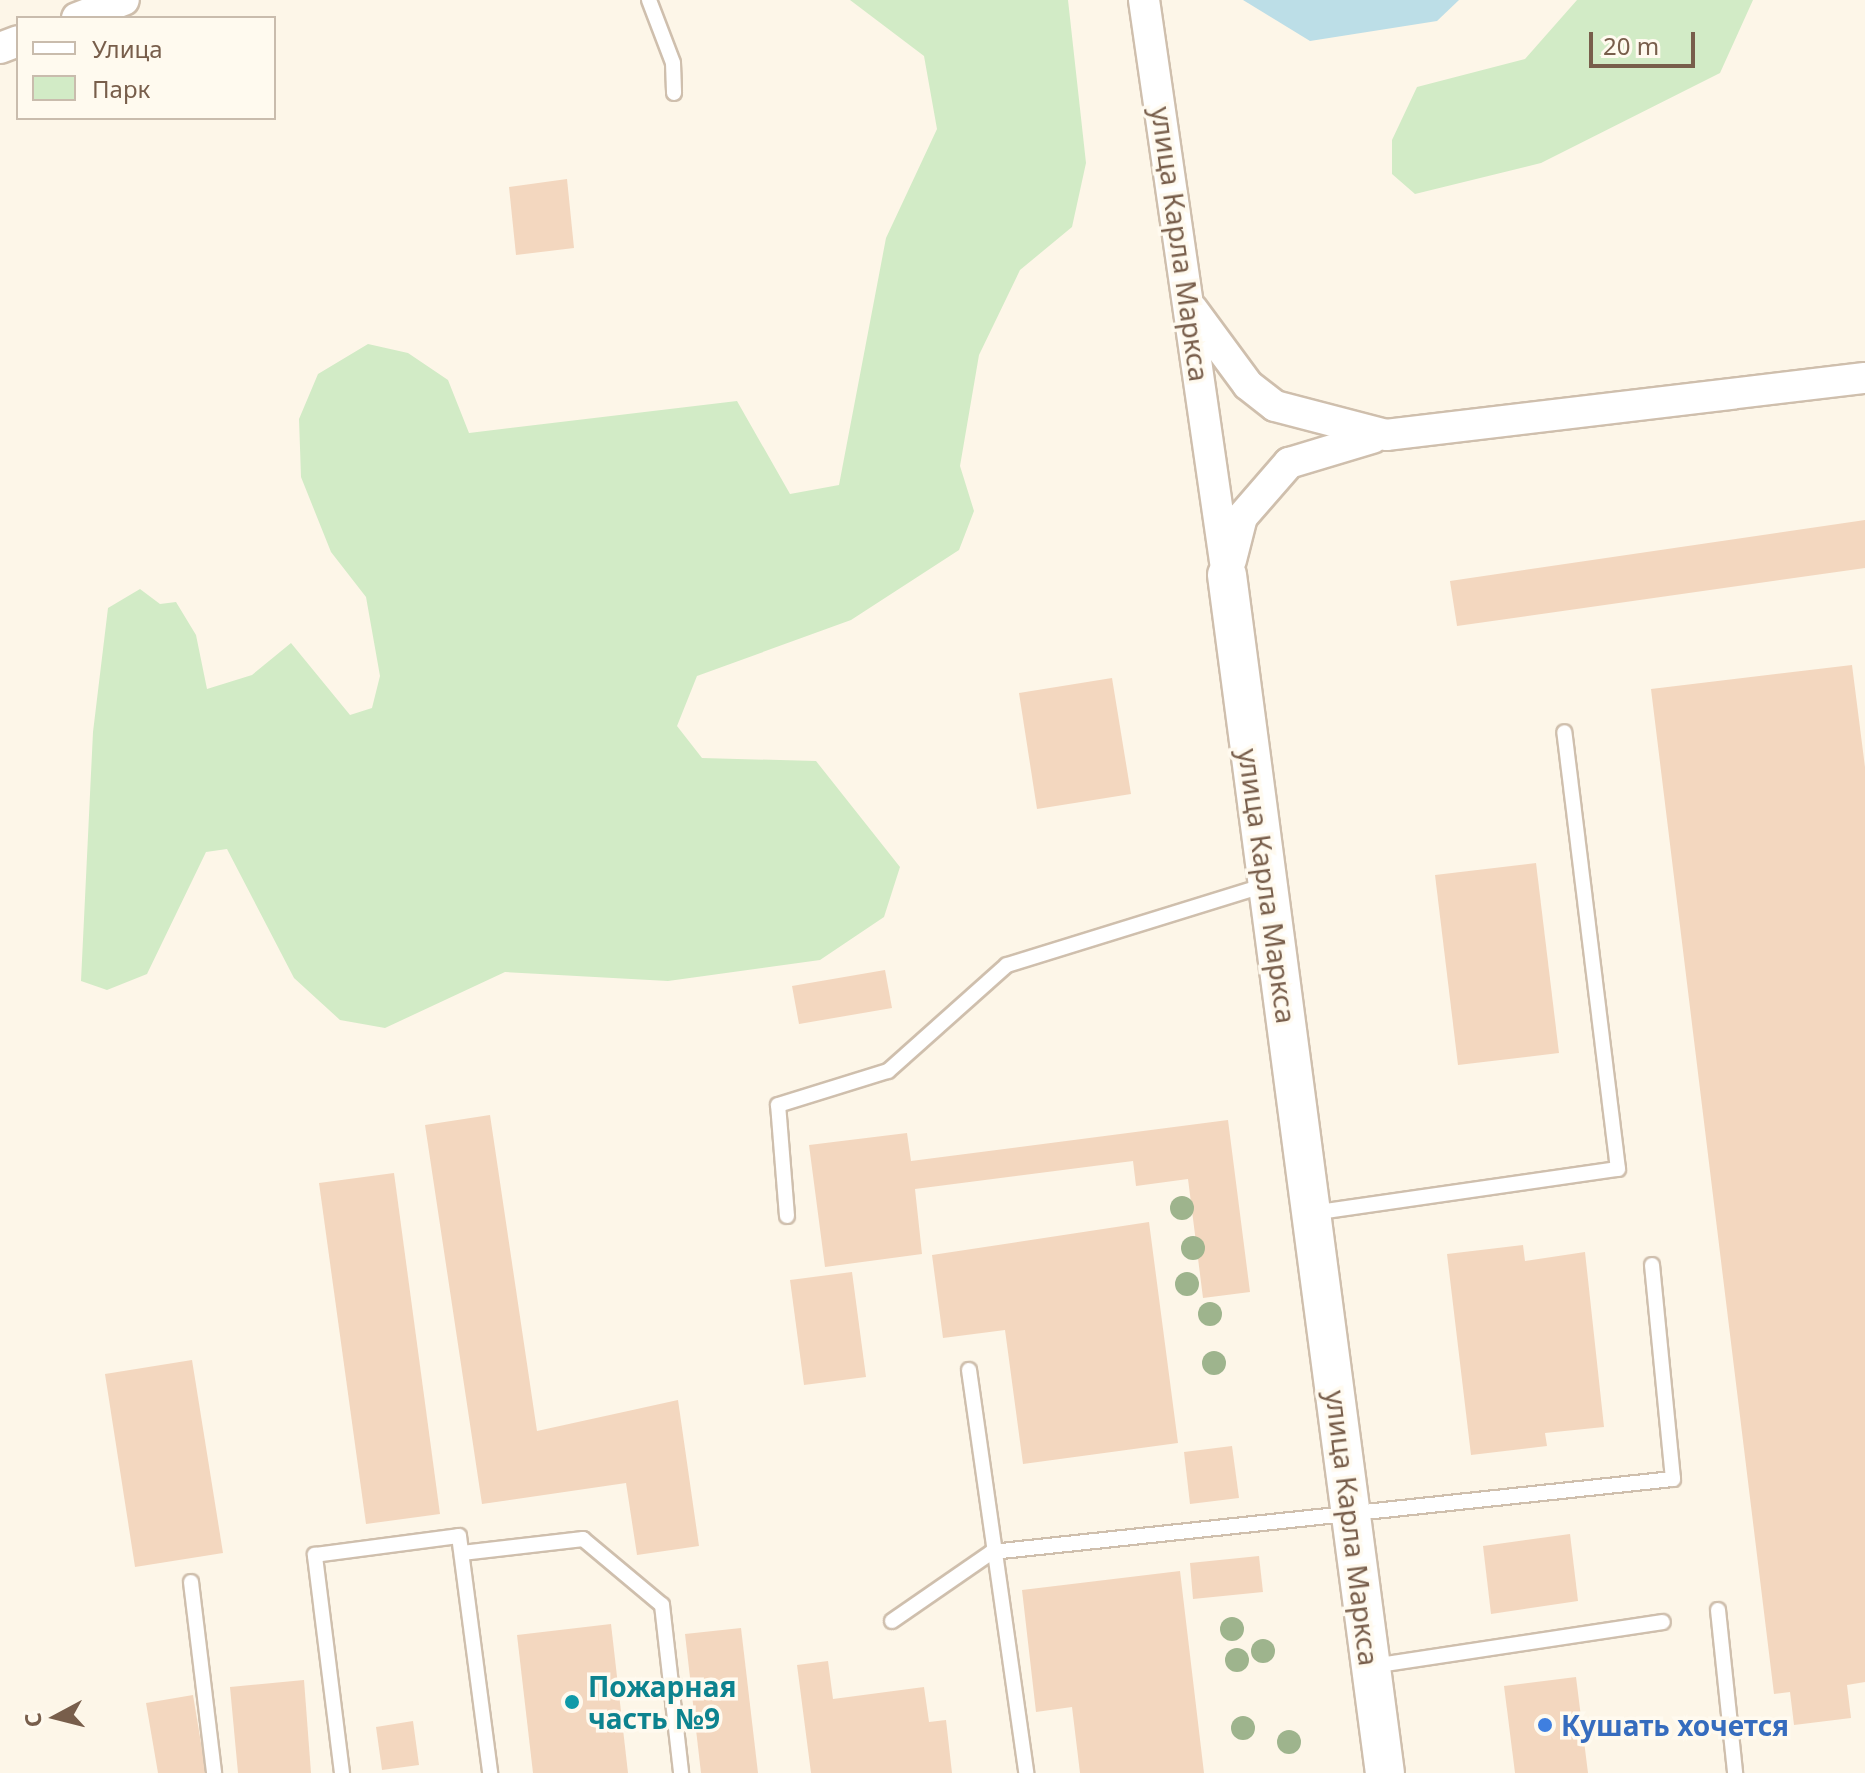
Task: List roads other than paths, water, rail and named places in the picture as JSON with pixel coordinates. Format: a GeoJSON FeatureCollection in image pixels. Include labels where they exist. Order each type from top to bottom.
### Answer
{"type":"FeatureCollection","features":[{"type":"Feature","properties":{"kind":"street"},"geometry":{"type":"LineString","coordinates":[[82,16],[124,0]]}},
{"type":"Feature","properties":{"kind":"street","name":"улица Карла Маркса"},"geometry":{"type":"LineString","coordinates":[[1144,0],[1192,309],[1385,1773]]}},
{"type":"Feature","properties":{"kind":"street"},"geometry":{"type":"LineString","coordinates":[[1192,309],[1239,376],[1275,406],[1386,435]]}},
{"type":"Feature","properties":{"kind":"street"},"geometry":{"type":"LineString","coordinates":[[1227,575],[1242,517],[1289,463],[1386,435],[1865,378]]}},
{"type":"Feature","properties":{"kind":"lane"},"geometry":{"type":"LineString","coordinates":[[649,0],[673,63],[674,93]]}},
{"type":"Feature","properties":{"kind":"lane"},"geometry":{"type":"LineString","coordinates":[[1311,1213],[1618,1169],[1564,732]]}},
{"type":"Feature","properties":{"kind":"lane"},"geometry":{"type":"LineString","coordinates":[[787,1216],[778,1105],[888,1071],[1007,965],[1268,884]]}},
{"type":"Feature","properties":{"kind":"lane"},"geometry":{"type":"LineString","coordinates":[[892,1621],[992,1552],[1673,1479],[1652,1265]]}},
{"type":"Feature","properties":{"kind":"lane"},"geometry":{"type":"LineString","coordinates":[[969,1370],[992,1552],[1026,1773]]}},
{"type":"Feature","properties":{"kind":"lane"},"geometry":{"type":"LineString","coordinates":[[342,1773],[315,1555],[459,1536],[490,1773]]}},
{"type":"Feature","properties":{"kind":"lane"},"geometry":{"type":"LineString","coordinates":[[462,1553],[583,1539],[662,1605],[681,1773]]}},
{"type":"Feature","properties":{"kind":"lane"},"geometry":{"type":"LineString","coordinates":[[191,1582],[214,1773]]}},
{"type":"Feature","properties":{"kind":"lane"},"geometry":{"type":"LineString","coordinates":[[1718,1610],[1735,1773]]}},
{"type":"Feature","properties":{"kind":"lane"},"geometry":{"type":"LineString","coordinates":[[1371,1666],[1663,1622]]}},
{"type":"Feature","properties":{"kind":"water"},"geometry":{"type":"Polygon","coordinates":[[[1243,0],[1459,0],[1437,21],[1310,41],[1243,0]]]}},
{"type":"Feature","properties":{"kind":"place","name":"Пожарная часть №9"},"geometry":{"type":"Point","coordinates":[572,1702]}},
{"type":"Feature","properties":{"kind":"place","name":"Кушать хочется"},"geometry":{"type":"Point","coordinates":[1545,1725]}}]}
